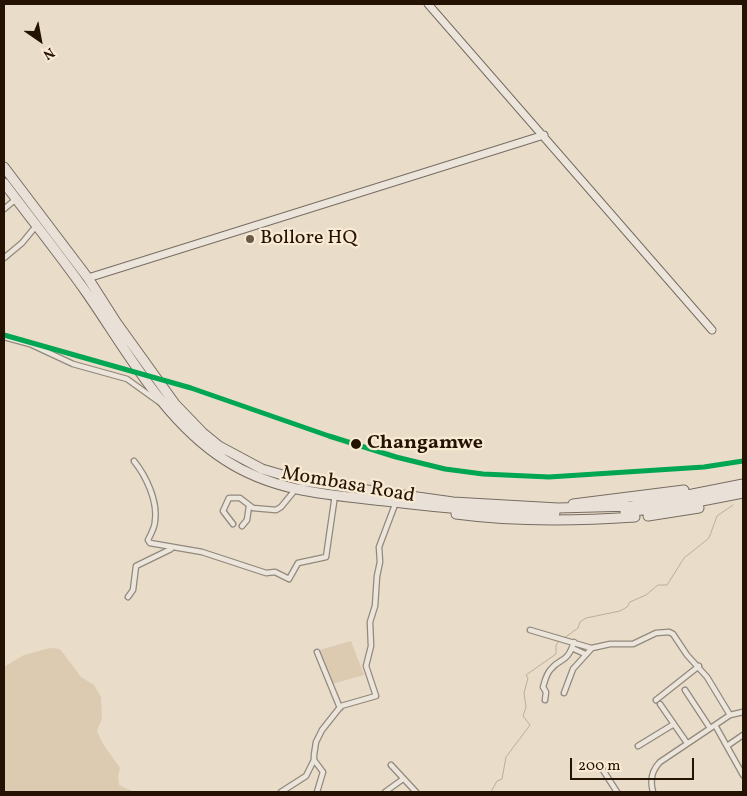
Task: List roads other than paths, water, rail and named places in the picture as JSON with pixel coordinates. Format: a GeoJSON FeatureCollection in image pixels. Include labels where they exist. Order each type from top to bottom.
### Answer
{"type":"FeatureCollection","features":[{"type":"Feature","properties":{"kind":"highway","name":"Mombasa Road"},"geometry":{"type":"LineString","coordinates":[[4,167],[88,278],[162,387],[186,416],[220,446],[278,475],[304,481],[453,502],[558,508],[632,506],[743,484]]}},
{"type":"Feature","properties":{"kind":"highway","name":"Mombasa Road"},"geometry":{"type":"LineString","coordinates":[[4,183],[74,275],[165,405],[202,444],[244,472],[276,485],[295,490],[411,504],[519,513],[611,513],[676,506],[743,493]]}},
{"type":"Feature","properties":{"kind":"highway"},"geometry":{"type":"LineString","coordinates":[[558,508],[589,500],[620,499],[693,489],[743,478]]}},
{"type":"Feature","properties":{"kind":"highway"},"geometry":{"type":"LineString","coordinates":[[411,504],[437,511],[477,517],[584,521],[671,514],[743,499]]}},
{"type":"Feature","properties":{"kind":"street"},"geometry":{"type":"LineString","coordinates":[[428,4],[712,330]]}},
{"type":"Feature","properties":{"kind":"street"},"geometry":{"type":"LineString","coordinates":[[88,278],[544,135]]}},
{"type":"Feature","properties":{"kind":"street"},"geometry":{"type":"LineString","coordinates":[[4,209],[16,199]]}},
{"type":"Feature","properties":{"kind":"street"},"geometry":{"type":"LineString","coordinates":[[4,258],[22,243],[36,226]]}},
{"type":"Feature","properties":{"kind":"street"},"geometry":{"type":"LineString","coordinates":[[4,337],[30,344],[73,364],[127,379],[151,398],[165,405]]}},
{"type":"Feature","properties":{"kind":"street"},"geometry":{"type":"LineString","coordinates":[[134,461],[145,477],[156,509],[155,524],[148,541],[160,546],[202,552],[266,573],[275,572],[290,579],[298,563],[326,557],[336,495]]}},
{"type":"Feature","properties":{"kind":"street"},"geometry":{"type":"LineString","coordinates":[[233,524],[224,511],[229,498],[240,498],[249,506],[279,509],[295,490]]}},
{"type":"Feature","properties":{"kind":"street"},"geometry":{"type":"LineString","coordinates":[[281,792],[306,776],[314,760],[314,750],[318,737],[340,708],[376,696],[366,666],[371,646],[370,622],[375,608],[376,576],[380,562],[379,547],[396,502]]}},
{"type":"Feature","properties":{"kind":"street"},"geometry":{"type":"LineString","coordinates":[[242,526],[246,520],[249,506]]}},
{"type":"Feature","properties":{"kind":"street"},"geometry":{"type":"LineString","coordinates":[[128,597],[133,590],[136,566],[174,547]]}},
{"type":"Feature","properties":{"kind":"street"},"geometry":{"type":"LineString","coordinates":[[530,630],[591,648],[610,644],[632,644],[656,633],[669,632],[673,634],[687,655],[699,666],[730,715]]}},
{"type":"Feature","properties":{"kind":"street"},"geometry":{"type":"LineString","coordinates":[[544,700],[546,693],[543,688],[548,672],[555,665],[566,659],[572,648],[572,642]]}},
{"type":"Feature","properties":{"kind":"street"},"geometry":{"type":"LineString","coordinates":[[572,648],[585,654]]}},
{"type":"Feature","properties":{"kind":"street"},"geometry":{"type":"LineString","coordinates":[[564,693],[573,669],[581,663],[585,654],[591,648]]}},
{"type":"Feature","properties":{"kind":"street"},"geometry":{"type":"LineString","coordinates":[[317,652],[340,708]]}},
{"type":"Feature","properties":{"kind":"street"},"geometry":{"type":"LineString","coordinates":[[687,743],[658,702],[699,666]]}},
{"type":"Feature","properties":{"kind":"street"},"geometry":{"type":"LineString","coordinates":[[685,690],[728,746],[743,775]]}},
{"type":"Feature","properties":{"kind":"street"},"geometry":{"type":"LineString","coordinates":[[653,792],[651,784],[655,768],[712,726],[730,715],[743,712]]}},
{"type":"Feature","properties":{"kind":"street"},"geometry":{"type":"LineString","coordinates":[[638,746],[674,724]]}},
{"type":"Feature","properties":{"kind":"street"},"geometry":{"type":"LineString","coordinates":[[728,746],[743,735]]}},
{"type":"Feature","properties":{"kind":"street"},"geometry":{"type":"LineString","coordinates":[[314,760],[323,772],[317,792]]}},
{"type":"Feature","properties":{"kind":"street"},"geometry":{"type":"LineString","coordinates":[[391,765],[416,792]]}},
{"type":"Feature","properties":{"kind":"street"},"geometry":{"type":"LineString","coordinates":[[601,767],[617,792]]}},
{"type":"Feature","properties":{"kind":"street"},"geometry":{"type":"LineString","coordinates":[[386,792],[403,779]]}},
{"type":"Feature","properties":{"kind":"waterway"},"geometry":{"type":"LineString","coordinates":[[563,639],[578,628],[580,622],[586,618],[620,611],[627,607],[630,602],[646,595],[658,585],[667,585],[684,558],[709,538],[717,516],[733,505]]}},
{"type":"Feature","properties":{"kind":"waterway"},"geometry":{"type":"LineString","coordinates":[[491,792],[497,781],[502,779],[506,757],[530,725],[523,716],[526,707],[524,693],[528,678],[526,675],[556,654],[556,645],[559,641]]}},
{"type":"Feature","properties":{"kind":"place","name":"Bollore HQ"},"geometry":{"type":"Point","coordinates":[250,239]}},
{"type":"Feature","properties":{"kind":"place","name":"Changamwe"},"geometry":{"type":"Point","coordinates":[356,444]}}]}
